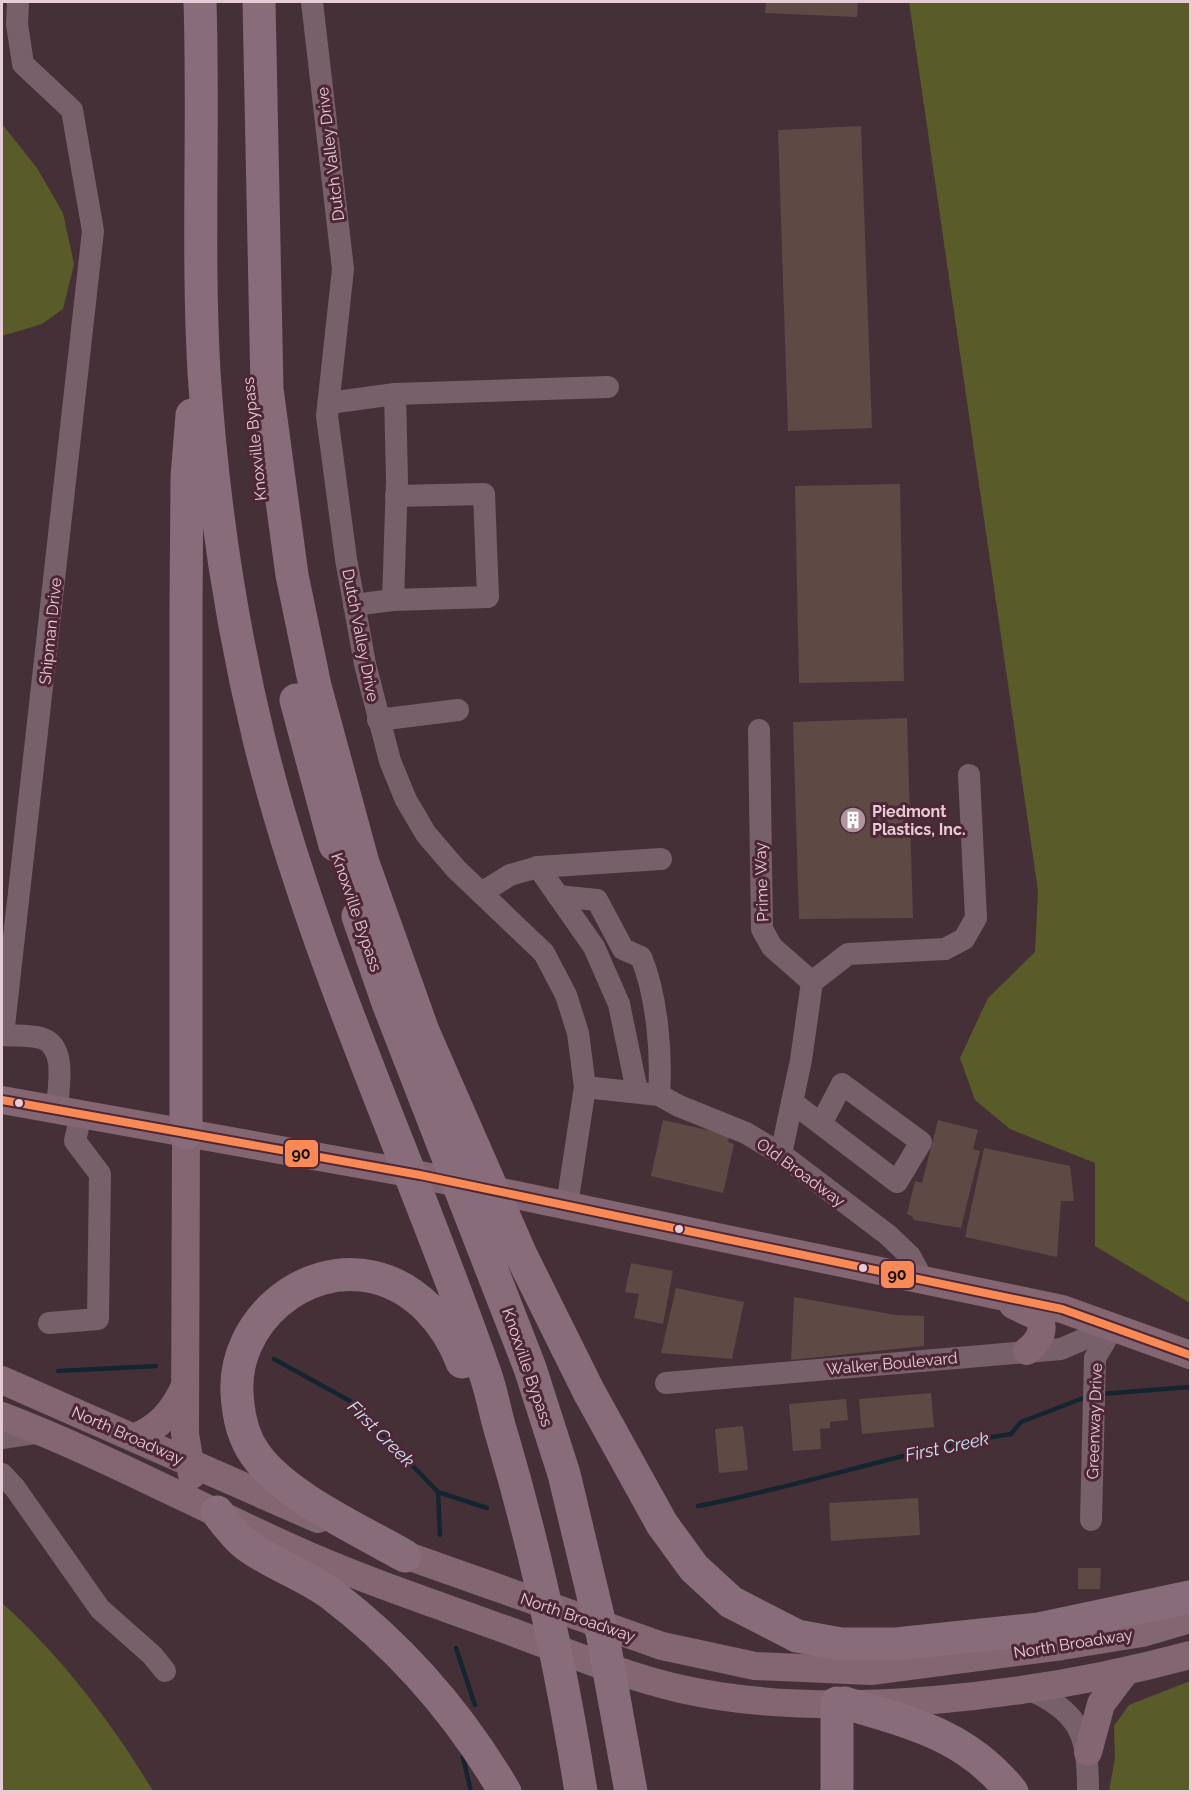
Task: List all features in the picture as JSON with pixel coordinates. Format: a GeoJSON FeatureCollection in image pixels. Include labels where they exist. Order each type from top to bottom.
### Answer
{"type":"FeatureCollection","features":[{"type":"Feature","properties":{"kind":"highway"},"geometry":{"type":"LineString","coordinates":[[200,2],[201,291],[204,369],[217,510],[259,736],[305,900],[487,1380],[534,1554],[569,1714],[581,1791]]}},
{"type":"Feature","properties":{"kind":"highway","name":"Knoxville Bypass"},"geometry":{"type":"LineString","coordinates":[[243,2],[247,353],[250,415],[268,563],[303,730],[334,843],[388,1003],[530,1368],[564,1474],[588,1567],[614,1690],[631,1791]]}},
{"type":"Feature","properties":{"kind":"highway"},"geometry":{"type":"LineString","coordinates":[[259,2],[267,389],[292,575],[315,686],[363,863],[423,1030],[521,1255],[589,1392],[662,1524],[694,1568],[731,1602],[797,1636],[867,1646],[980,1637],[1039,1629],[1191,1597]]}},
{"type":"Feature","properties":{"kind":"highway"},"geometry":{"type":"LineString","coordinates":[[186,1133],[187,477],[201,291]]}},
{"type":"Feature","properties":{"kind":"highway"},"geometry":{"type":"LineString","coordinates":[[405,1557],[290,1488],[254,1453],[243,1431],[238,1408],[237,1387],[245,1346],[255,1326],[285,1295],[309,1284],[351,1275],[373,1277],[389,1283],[418,1299],[445,1328],[456,1346],[464,1369],[500,1430]]}},
{"type":"Feature","properties":{"kind":"highway"},"geometry":{"type":"LineString","coordinates":[[210,1509],[244,1543],[329,1592],[379,1633],[423,1677],[457,1719],[505,1791]]}},
{"type":"Feature","properties":{"kind":"highway"},"geometry":{"type":"LineString","coordinates":[[1106,1615],[1191,1572]]}},
{"type":"Feature","properties":{"kind":"highway"},"geometry":{"type":"LineString","coordinates":[[614,1690],[640,1791]]}},
{"type":"Feature","properties":{"kind":"highway"},"geometry":{"type":"LineString","coordinates":[[837,1791],[841,1703],[941,1734],[980,1758],[1012,1791]]}},
{"type":"Feature","properties":{"kind":"main road"},"geometry":{"type":"LineString","coordinates":[[2,1100],[567,1204],[1062,1309],[1191,1355]]}},
{"type":"Feature","properties":{"kind":"main road"},"geometry":{"type":"LineString","coordinates":[[186,1133],[185,1434],[188,1462],[210,1509]]}},
{"type":"Feature","properties":{"kind":"main road"},"geometry":{"type":"LineString","coordinates":[[983,1293],[1027,1310],[1040,1318],[1042,1325],[1040,1338],[1027,1351]]}},
{"type":"Feature","properties":{"kind":"main road","name":"North Broadway"},"geometry":{"type":"LineString","coordinates":[[2,1380],[405,1557],[663,1646],[755,1666],[871,1671],[1062,1646],[1142,1633],[1191,1619]]}},
{"type":"Feature","properties":{"kind":"main road"},"geometry":{"type":"LineString","coordinates":[[136,1437],[161,1424],[174,1408],[186,1385]]}},
{"type":"Feature","properties":{"kind":"main road","name":"North Broadway"},"geometry":{"type":"LineString","coordinates":[[2,1416],[42,1432],[288,1547],[396,1591],[651,1681],[711,1694],[778,1702],[841,1703],[957,1696],[1126,1671],[1191,1655]]}},
{"type":"Feature","properties":{"kind":"main road"},"geometry":{"type":"LineString","coordinates":[[822,1670],[841,1703]]}},
{"type":"Feature","properties":{"kind":"main road"},"geometry":{"type":"LineString","coordinates":[[1088,1752],[1101,1704],[1126,1671]]}},
{"type":"Feature","properties":{"kind":"street","name":"Shipman Drive"},"geometry":{"type":"LineString","coordinates":[[18,2],[17,24],[23,64],[72,110],[93,231],[2,1035],[43,1038],[55,1048],[75,1141],[100,1174],[99,1319],[49,1323]]}},
{"type":"Feature","properties":{"kind":"street","name":"Dutch Valley Drive"},"geometry":{"type":"LineString","coordinates":[[312,2],[343,269],[327,416],[354,605],[378,720],[405,800],[426,834],[481,893],[544,953],[566,995],[579,1034],[585,1087],[567,1204]]}},
{"type":"Feature","properties":{"kind":"street"},"geometry":{"type":"LineString","coordinates":[[329,403],[395,394],[608,387]]}},
{"type":"Feature","properties":{"kind":"street"},"geometry":{"type":"LineString","coordinates":[[393,600],[396,496],[395,394]]}},
{"type":"Feature","properties":{"kind":"street"},"geometry":{"type":"LineString","coordinates":[[354,605],[393,600],[488,597],[484,494],[396,496]]}},
{"type":"Feature","properties":{"kind":"street"},"geometry":{"type":"LineString","coordinates":[[378,720],[458,710]]}},
{"type":"Feature","properties":{"kind":"street","name":"Prime Way"},"geometry":{"type":"LineString","coordinates":[[759,730],[762,929],[772,946],[812,982]]}},
{"type":"Feature","properties":{"kind":"street"},"geometry":{"type":"LineString","coordinates":[[781,1154],[812,982],[848,954],[945,949],[964,939],[976,918],[969,775]]}},
{"type":"Feature","properties":{"kind":"street"},"geometry":{"type":"LineString","coordinates":[[481,893],[510,875],[538,867],[661,859]]}},
{"type":"Feature","properties":{"kind":"street"},"geometry":{"type":"LineString","coordinates":[[538,867],[594,947],[619,1004],[637,1091]]}},
{"type":"Feature","properties":{"kind":"street"},"geometry":{"type":"LineString","coordinates":[[558,896],[597,900],[622,949],[641,957],[648,974],[659,1057],[659,1095]]}},
{"type":"Feature","properties":{"kind":"street"},"geometry":{"type":"LineString","coordinates":[[792,1102],[897,1182],[921,1142],[842,1084],[821,1124]]}},
{"type":"Feature","properties":{"kind":"street","name":"Old Broadway"},"geometry":{"type":"LineString","coordinates":[[585,1087],[659,1095],[679,1106],[746,1133],[781,1154],[888,1235],[910,1256],[923,1280]]}},
{"type":"Feature","properties":{"kind":"street","name":"Walker Boulevard"},"geometry":{"type":"LineString","coordinates":[[666,1383],[1062,1349],[1114,1326]]}},
{"type":"Feature","properties":{"kind":"street","name":"Greenway Drive"},"geometry":{"type":"LineString","coordinates":[[1091,1520],[1095,1358],[1114,1326]]}},
{"type":"Feature","properties":{"kind":"street"},"geometry":{"type":"LineString","coordinates":[[2,1438],[42,1432]]}},
{"type":"Feature","properties":{"kind":"street"},"geometry":{"type":"LineString","coordinates":[[2,1474],[15,1488],[100,1609],[152,1654],[165,1671]]}},
{"type":"Feature","properties":{"kind":"street"},"geometry":{"type":"LineString","coordinates":[[1024,1687],[1048,1698],[1078,1725],[1088,1752],[1088,1791]]}},
{"type":"Feature","properties":{"kind":"green space"},"geometry":{"type":"Polygon","coordinates":[[[909,2],[1190,2],[1190,1303],[1095,1246],[1095,1163],[1010,1129],[975,1100],[960,1058],[988,998],[1035,952],[1038,891],[909,2]]]}},
{"type":"Feature","properties":{"kind":"green space"},"geometry":{"type":"Polygon","coordinates":[[[2,124],[37,168],[63,213],[74,264],[63,309],[42,324],[2,336],[2,124]]]}},
{"type":"Feature","properties":{"kind":"green space"},"geometry":{"type":"Polygon","coordinates":[[[2,1603],[45,1645],[84,1691],[120,1740],[153,1791],[2,1791],[2,1603]]]}},
{"type":"Feature","properties":{"kind":"green space"},"geometry":{"type":"Polygon","coordinates":[[[1190,1681],[1190,1791],[1109,1791],[1115,1758],[1114,1726],[1129,1705],[1190,1681]]]}},
{"type":"Feature","properties":{"kind":"building"},"geometry":{"type":"Polygon","coordinates":[[[766,2],[858,2],[857,17],[765,13],[766,2]]]}},
{"type":"Feature","properties":{"kind":"building"},"geometry":{"type":"Polygon","coordinates":[[[861,126],[872,428],[788,431],[778,130],[861,126]]]}},
{"type":"Feature","properties":{"kind":"building"},"geometry":{"type":"Polygon","coordinates":[[[900,484],[904,681],[799,683],[795,486],[900,484]]]}},
{"type":"Feature","properties":{"kind":"building","name":"Piedmont Plastics, Inc."},"geometry":{"type":"Polygon","coordinates":[[[907,718],[913,918],[799,919],[793,722],[907,718]]]}},
{"type":"Feature","properties":{"kind":"building"},"geometry":{"type":"Polygon","coordinates":[[[663,1120],[730,1135],[728,1142],[734,1144],[723,1193],[651,1176],[663,1120]]]}},
{"type":"Feature","properties":{"kind":"building"},"geometry":{"type":"Polygon","coordinates":[[[938,1120],[978,1130],[973,1149],[980,1151],[961,1228],[914,1220],[907,1214],[915,1181],[922,1183],[938,1120]]]}},
{"type":"Feature","properties":{"kind":"building"},"geometry":{"type":"Polygon","coordinates":[[[984,1148],[1070,1166],[1074,1201],[1061,1201],[1057,1257],[965,1237],[984,1148]]]}},
{"type":"Feature","properties":{"kind":"building"},"geometry":{"type":"Polygon","coordinates":[[[631,1263],[673,1271],[663,1324],[634,1318],[639,1294],[625,1292],[631,1263]]]}},
{"type":"Feature","properties":{"kind":"building"},"geometry":{"type":"Polygon","coordinates":[[[676,1288],[744,1302],[732,1359],[661,1353],[676,1288]]]}},
{"type":"Feature","properties":{"kind":"building"},"geometry":{"type":"Polygon","coordinates":[[[794,1297],[896,1315],[924,1316],[924,1346],[791,1360],[794,1297]]]}},
{"type":"Feature","properties":{"kind":"building"},"geometry":{"type":"Polygon","coordinates":[[[931,1393],[934,1427],[862,1434],[859,1399],[931,1393]]]}},
{"type":"Feature","properties":{"kind":"building"},"geometry":{"type":"Polygon","coordinates":[[[846,1399],[848,1420],[830,1422],[830,1428],[820,1429],[821,1449],[793,1451],[789,1404],[846,1399]]]}},
{"type":"Feature","properties":{"kind":"building"},"geometry":{"type":"Polygon","coordinates":[[[743,1426],[748,1470],[719,1473],[715,1429],[743,1426]]]}},
{"type":"Feature","properties":{"kind":"building"},"geometry":{"type":"Polygon","coordinates":[[[918,1498],[920,1535],[831,1541],[829,1503],[918,1498]]]}},
{"type":"Feature","properties":{"kind":"building"},"geometry":{"type":"Polygon","coordinates":[[[1078,1568],[1101,1568],[1100,1589],[1078,1589],[1078,1568]]]}},
{"type":"Feature","properties":{"kind":"waterway","name":"First Creek"},"geometry":{"type":"LineString","coordinates":[[274,1359],[350,1401],[438,1492],[487,1508]]}},
{"type":"Feature","properties":{"kind":"waterway","name":"First Creek"},"geometry":{"type":"LineString","coordinates":[[58,1371],[156,1366]]}},
{"type":"Feature","properties":{"kind":"waterway","name":"First Creek"},"geometry":{"type":"LineString","coordinates":[[1101,1394],[1190,1387]]}},
{"type":"Feature","properties":{"kind":"waterway","name":"First Creek"},"geometry":{"type":"LineString","coordinates":[[698,1506],[776,1489],[932,1449],[1011,1434],[1021,1422],[1086,1397]]}},
{"type":"Feature","properties":{"kind":"waterway"},"geometry":{"type":"LineString","coordinates":[[438,1492],[440,1535]]}},
{"type":"Feature","properties":{"kind":"waterway"},"geometry":{"type":"LineString","coordinates":[[456,1648],[475,1705]]}},
{"type":"Feature","properties":{"kind":"waterway"},"geometry":{"type":"LineString","coordinates":[[463,1757],[471,1792]]}},
{"type":"Feature","properties":{"kind":"transit line","name":"90"},"geometry":{"type":"LineString","coordinates":[[2,1100],[420,1175],[1062,1309],[1190,1355]]}},
{"type":"Feature","properties":{"kind":"place","name":"Piedmont Plastics, Inc."},"geometry":{"type":"Point","coordinates":[853,820]}}]}
